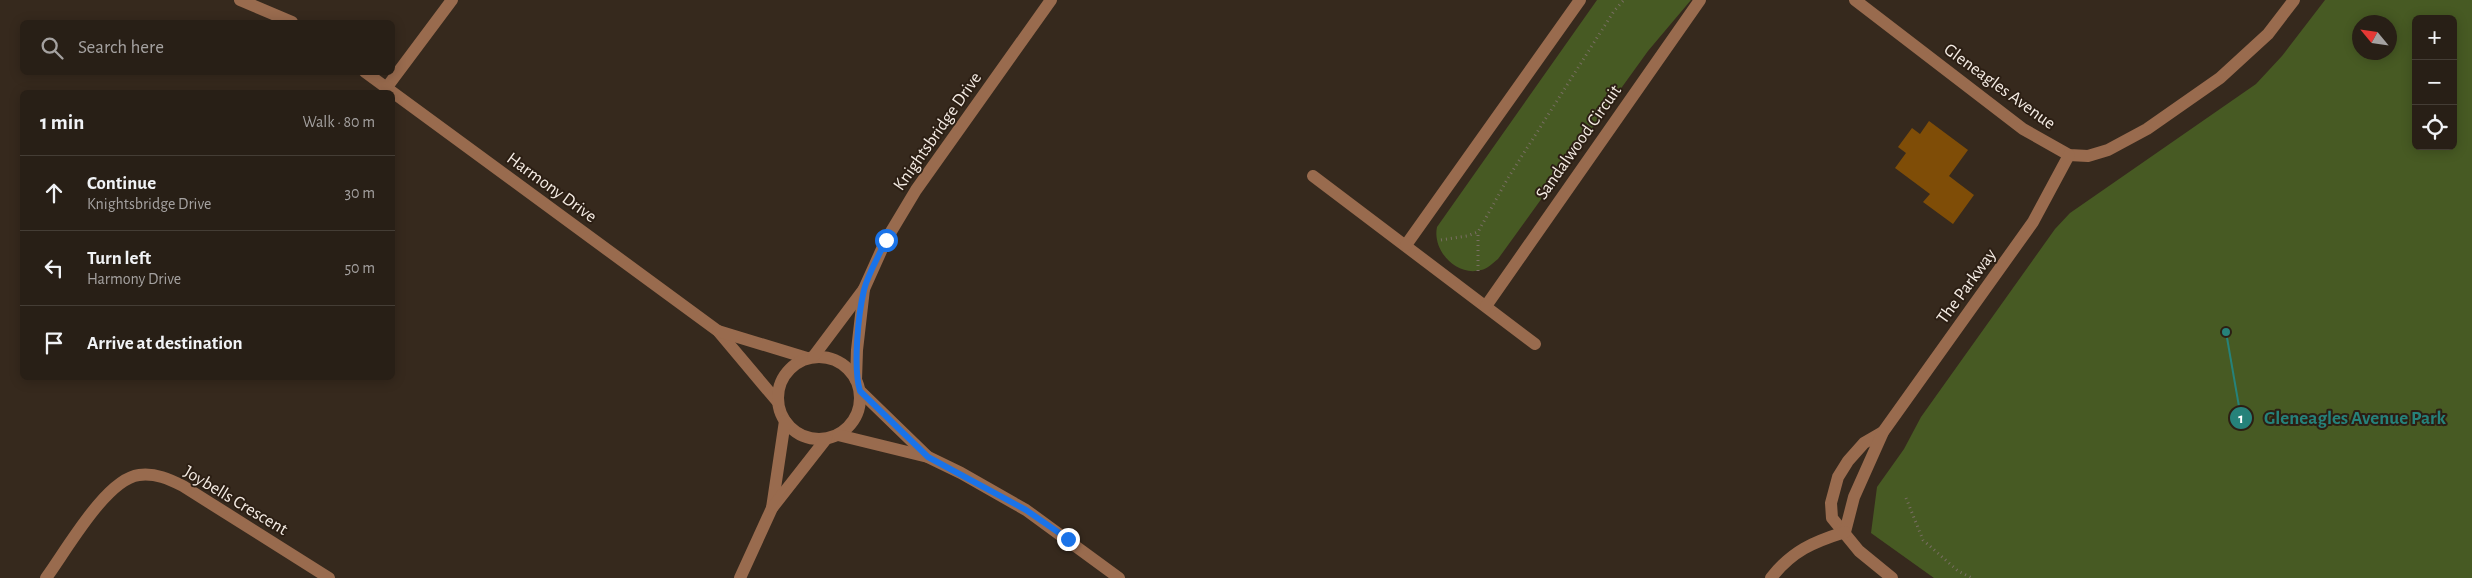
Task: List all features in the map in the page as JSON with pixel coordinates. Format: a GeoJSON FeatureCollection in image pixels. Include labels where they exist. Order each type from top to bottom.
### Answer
{"type":"FeatureCollection","features":[{"type":"Feature","properties":{"kind":"street"},"geometry":{"type":"LineString","coordinates":[[240,0],[287,20]]}},
{"type":"Feature","properties":{"kind":"street"},"geometry":{"type":"LineString","coordinates":[[387,88],[452,0]]}},
{"type":"Feature","properties":{"kind":"street","name":"Knightsbridge Drive"},"geometry":{"type":"LineString","coordinates":[[810,357],[864,289],[886,240],[916,190],[1051,0]]}},
{"type":"Feature","properties":{"kind":"street"},"geometry":{"type":"LineString","coordinates":[[1406,245],[1580,0]]}},
{"type":"Feature","properties":{"kind":"street","name":"Sandalwood Circuit"},"geometry":{"type":"LineString","coordinates":[[1482,302],[1700,0]]}},
{"type":"Feature","properties":{"kind":"street","name":"Gleneagles Avenue"},"geometry":{"type":"LineString","coordinates":[[1855,0],[2023,129],[2069,155]]}},
{"type":"Feature","properties":{"kind":"street"},"geometry":{"type":"LineString","coordinates":[[2069,155],[2088,156],[2108,150],[2147,129],[2220,78],[2268,34],[2294,0]]}},
{"type":"Feature","properties":{"kind":"street","name":"Harmony Drive"},"geometry":{"type":"LineString","coordinates":[[369,75],[390,90]]}},
{"type":"Feature","properties":{"kind":"street","name":"Harmony Drive"},"geometry":{"type":"LineString","coordinates":[[395,94],[718,331],[778,401]]}},
{"type":"Feature","properties":{"kind":"street","name":"The Parkway"},"geometry":{"type":"LineString","coordinates":[[1845,532],[1854,497],[1883,432],[2033,222],[2069,155]]}},
{"type":"Feature","properties":{"kind":"street"},"geometry":{"type":"LineString","coordinates":[[1312,176],[1482,302],[1535,344]]}},
{"type":"Feature","properties":{"kind":"street","name":"Knightsbridge Drive"},"geometry":{"type":"LineString","coordinates":[[858,386],[857,350],[864,289]]}},
{"type":"Feature","properties":{"kind":"street","name":"Harmony Drive"},"geometry":{"type":"LineString","coordinates":[[718,331],[810,357]]}},
{"type":"Feature","properties":{"kind":"street"},"geometry":{"type":"LineString","coordinates":[[772,508],[785,421],[778,401],[779,387],[784,374],[795,364],[810,357],[826,357],[839,361],[849,368],[858,386],[928,457]]}},
{"type":"Feature","properties":{"kind":"street"},"geometry":{"type":"LineString","coordinates":[[740,578],[772,508],[832,437],[848,427],[856,416],[860,404],[858,386]]}},
{"type":"Feature","properties":{"kind":"street"},"geometry":{"type":"LineString","coordinates":[[785,421],[802,436],[832,437],[928,457],[1026,510],[1119,578]]}},
{"type":"Feature","properties":{"kind":"street","name":"The Parkway"},"geometry":{"type":"LineString","coordinates":[[1883,432],[1864,442],[1838,477],[1831,503],[1832,518],[1859,551],[1892,578]]}},
{"type":"Feature","properties":{"kind":"street","name":"Joybells Crescent"},"geometry":{"type":"LineString","coordinates":[[46,578],[104,496],[120,483],[138,475],[161,476],[183,486],[329,578]]}},
{"type":"Feature","properties":{"kind":"street"},"geometry":{"type":"LineString","coordinates":[[1771,578],[1798,551],[1815,541],[1845,532]]}},
{"type":"Feature","properties":{"kind":"path"},"geometry":{"type":"LineString","coordinates":[[1482,302],[1478,232],[1508,178],[1614,11],[1624,0]]}},
{"type":"Feature","properties":{"kind":"path"},"geometry":{"type":"LineString","coordinates":[[1406,245],[1467,236],[1478,232]]}},
{"type":"Feature","properties":{"kind":"path"},"geometry":{"type":"LineString","coordinates":[[1906,498],[1923,540],[1958,571],[1972,578]]}},
{"type":"Feature","properties":{"kind":"green space"},"geometry":{"type":"Polygon","coordinates":[[[1597,0],[1691,0],[1648,51],[1498,259],[1481,270],[1472,271],[1455,266],[1442,253],[1436,236],[1437,227],[1597,0]]]}},
{"type":"Feature","properties":{"kind":"green space"},"geometry":{"type":"Polygon","coordinates":[[[2325,0],[2472,0],[2472,578],[1934,578],[1871,533],[1877,487],[1904,449],[1921,417],[2055,229],[2070,213],[2256,84],[2282,56],[2325,0]]]}},
{"type":"Feature","properties":{"kind":"building"},"geometry":{"type":"Polygon","coordinates":[[[1929,121],[1968,150],[1949,176],[1974,195],[1953,224],[1923,202],[1930,194],[1895,168],[1906,153],[1898,147],[1912,128],[1920,134],[1929,121]]]}},
{"type":"Feature","properties":{"kind":"place","name":"Gleneagles Avenue Park"},"geometry":{"type":"Point","coordinates":[2226,332]}},
{"type":"Feature","properties":{"kind":"route"},"geometry":{"type":"LineString","coordinates":[[886,240],[864,289],[857,350],[856,380],[860,391],[928,457],[994,490],[1068,539]]}}]}
